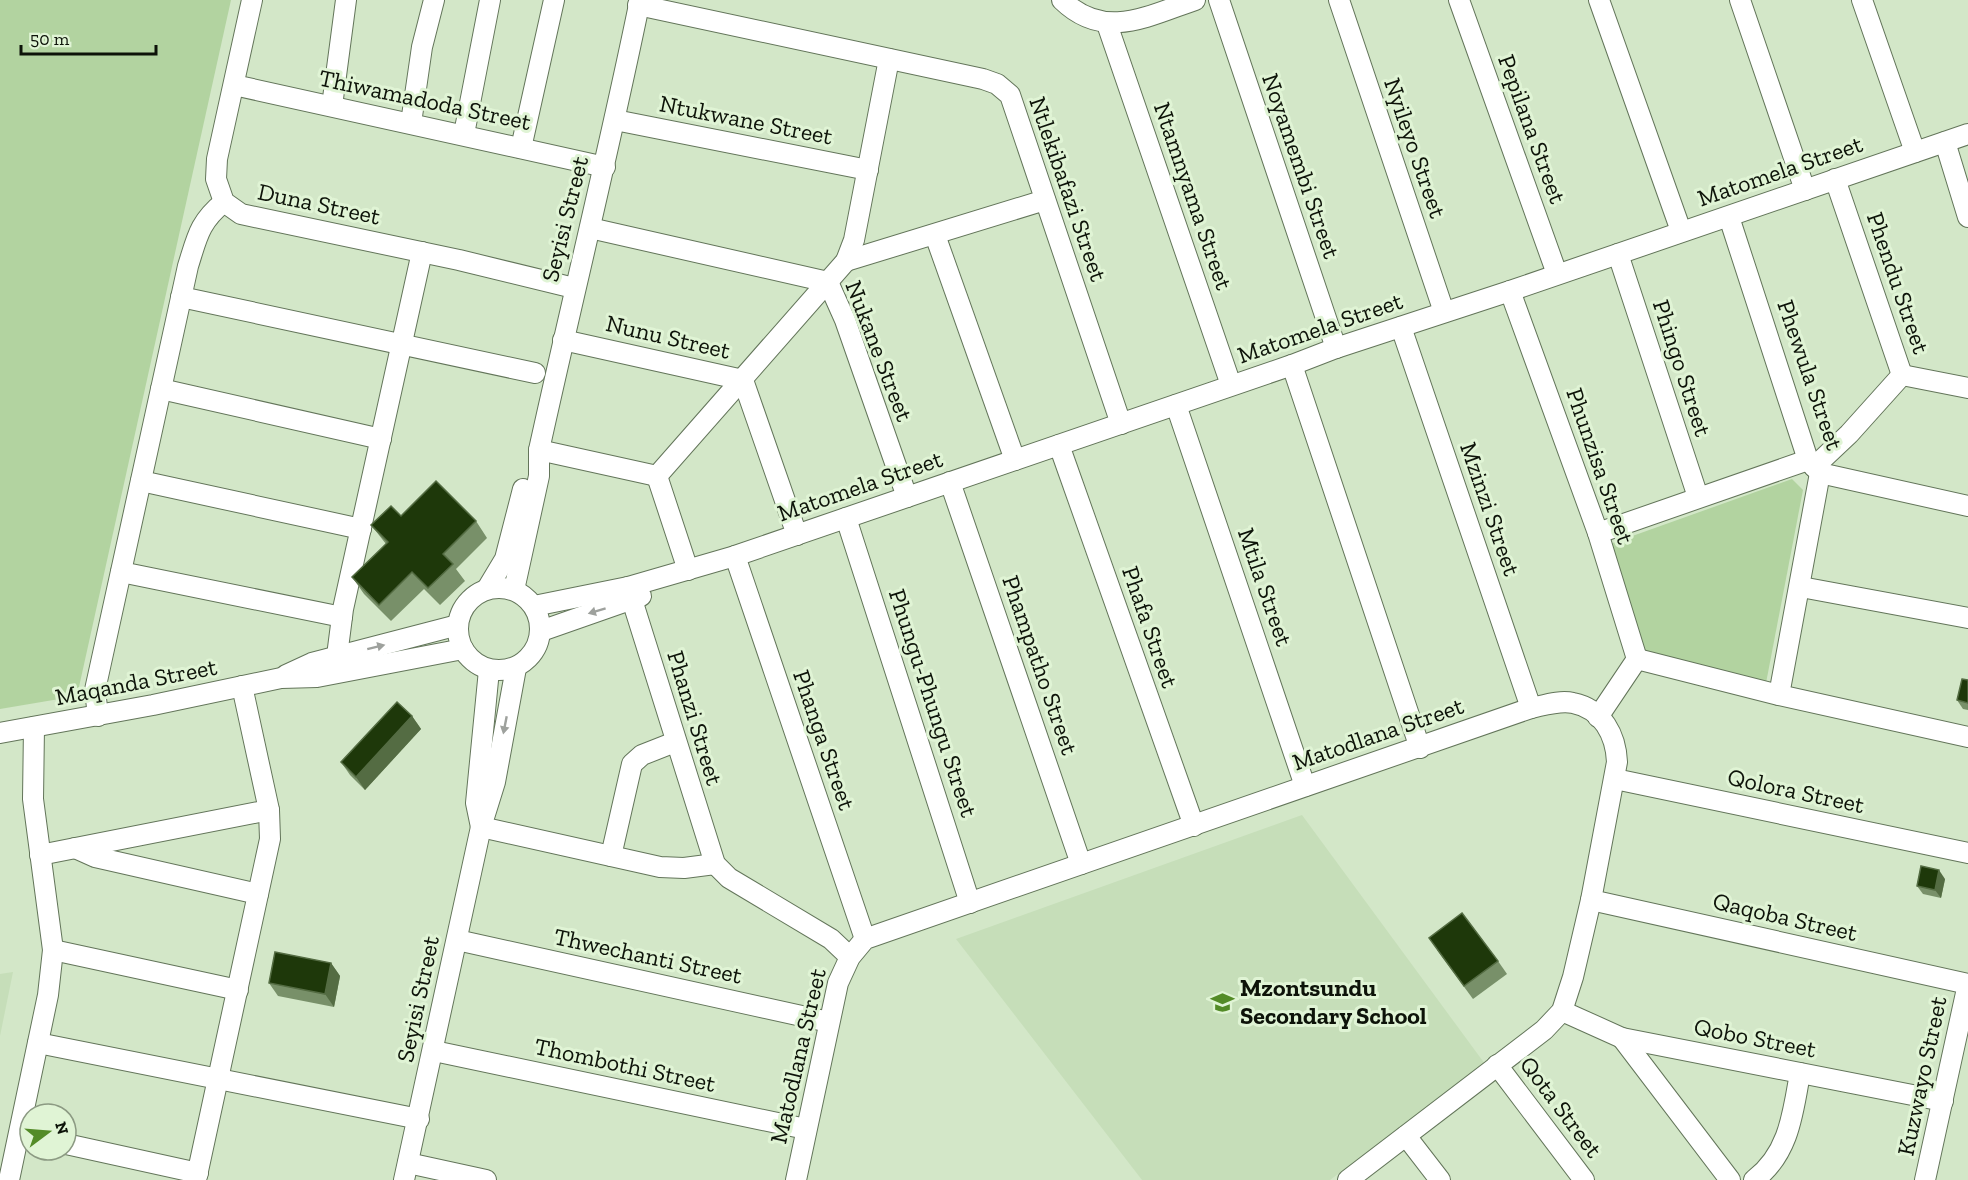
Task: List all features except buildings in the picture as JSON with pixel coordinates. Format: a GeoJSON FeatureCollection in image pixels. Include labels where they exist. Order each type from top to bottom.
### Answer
{"type":"FeatureCollection","features":[{"type":"Feature","properties":{"kind":"street","name":"Duna Street"},"geometry":{"type":"LineString","coordinates":[[252,0],[217,159],[217,188],[224,202],[241,214],[422,252],[574,288]]}},
{"type":"Feature","properties":{"kind":"street"},"geometry":{"type":"LineString","coordinates":[[332,106],[346,0]]}},
{"type":"Feature","properties":{"kind":"street"},"geometry":{"type":"LineString","coordinates":[[411,123],[422,47],[434,0]]}},
{"type":"Feature","properties":{"kind":"street"},"geometry":{"type":"LineString","coordinates":[[464,134],[490,0]]}},
{"type":"Feature","properties":{"kind":"street"},"geometry":{"type":"LineString","coordinates":[[522,148],[554,0]]}},
{"type":"Feature","properties":{"kind":"street"},"geometry":{"type":"LineString","coordinates":[[1062,0],[1085,16],[1107,24],[1128,23],[1195,0]]}},
{"type":"Feature","properties":{"kind":"street","name":"Noyamembi Street"},"geometry":{"type":"LineString","coordinates":[[1219,0],[1336,348]]}},
{"type":"Feature","properties":{"kind":"street","name":"Nyileyo Street"},"geometry":{"type":"LineString","coordinates":[[1339,0],[1444,312]]}},
{"type":"Feature","properties":{"kind":"street","name":"Pepilana Street"},"geometry":{"type":"LineString","coordinates":[[1459,0],[1557,274]]}},
{"type":"Feature","properties":{"kind":"street"},"geometry":{"type":"LineString","coordinates":[[1599,0],[1681,231]]}},
{"type":"Feature","properties":{"kind":"street"},"geometry":{"type":"LineString","coordinates":[[1740,0],[1805,190]]}},
{"type":"Feature","properties":{"kind":"street"},"geometry":{"type":"LineString","coordinates":[[1862,0],[1915,153]]}},
{"type":"Feature","properties":{"kind":"street","name":"Ntlekibafazi Street"},"geometry":{"type":"LineString","coordinates":[[639,3],[983,79],[997,84],[1010,95],[1121,424]]}},
{"type":"Feature","properties":{"kind":"street","name":"Seyisi Street"},"geometry":{"type":"LineString","coordinates":[[487,589],[505,559],[528,470],[538,450],[574,288],[605,167],[639,3]]}},
{"type":"Feature","properties":{"kind":"street","name":"Ntamnyama Street"},"geometry":{"type":"LineString","coordinates":[[1107,24],[1230,385]]}},
{"type":"Feature","properties":{"kind":"street"},"geometry":{"type":"LineString","coordinates":[[660,483],[846,261],[854,240],[889,59]]}},
{"type":"Feature","properties":{"kind":"street","name":"Thiwamadoda Street"},"geometry":{"type":"LineString","coordinates":[[234,85],[605,167]]}},
{"type":"Feature","properties":{"kind":"street","name":"Ntukwane Street"},"geometry":{"type":"LineString","coordinates":[[615,120],[868,170]]}},
{"type":"Feature","properties":{"kind":"street","name":"Matomela Street"},"geometry":{"type":"LineString","coordinates":[[541,631],[629,594],[676,580],[688,570],[797,535],[1336,348],[1510,291],[1681,231],[1729,217],[1968,134]]}},
{"type":"Feature","properties":{"kind":"street"},"geometry":{"type":"LineString","coordinates":[[1945,142],[1968,217]]}},
{"type":"Feature","properties":{"kind":"street","name":"Phendu Street"},"geometry":{"type":"LineString","coordinates":[[1835,179],[1902,375],[1968,388]]}},
{"type":"Feature","properties":{"kind":"street"},"geometry":{"type":"LineString","coordinates":[[846,261],[1046,200]]}},
{"type":"Feature","properties":{"kind":"street"},"geometry":{"type":"LineString","coordinates":[[98,716],[95,690],[181,297],[199,229],[208,215],[224,202]]}},
{"type":"Feature","properties":{"kind":"street","name":"Phewula Street"},"geometry":{"type":"LineString","coordinates":[[1729,217],[1814,466],[1968,506]]}},
{"type":"Feature","properties":{"kind":"street","name":"Nukane Street"},"geometry":{"type":"LineString","coordinates":[[590,228],[828,282],[845,320],[907,497]]}},
{"type":"Feature","properties":{"kind":"street"},"geometry":{"type":"LineString","coordinates":[[935,235],[1015,460]]}},
{"type":"Feature","properties":{"kind":"street"},"geometry":{"type":"LineString","coordinates":[[337,656],[342,617],[422,252]]}},
{"type":"Feature","properties":{"kind":"street","name":"Phingo Street"},"geometry":{"type":"LineString","coordinates":[[1618,254],[1698,497]]}},
{"type":"Feature","properties":{"kind":"street","name":"Phunzisa Street"},"geometry":{"type":"LineString","coordinates":[[1510,291],[1598,533],[1637,659]]}},
{"type":"Feature","properties":{"kind":"street"},"geometry":{"type":"LineString","coordinates":[[181,297],[536,372]]}},
{"type":"Feature","properties":{"kind":"street","name":"Mzinzi Street"},"geometry":{"type":"LineString","coordinates":[[1401,327],[1531,708]]}},
{"type":"Feature","properties":{"kind":"street","name":"Nunu Street"},"geometry":{"type":"LineString","coordinates":[[563,340],[744,380],[797,535]]}},
{"type":"Feature","properties":{"kind":"street"},"geometry":{"type":"LineString","coordinates":[[1292,365],[1420,748]]}},
{"type":"Feature","properties":{"kind":"street"},"geometry":{"type":"LineString","coordinates":[[1598,533],[1698,497],[1814,466],[1849,434],[1902,375]]}},
{"type":"Feature","properties":{"kind":"street"},"geometry":{"type":"LineString","coordinates":[[161,389],[381,439]]}},
{"type":"Feature","properties":{"kind":"street","name":"Mtila Street"},"geometry":{"type":"LineString","coordinates":[[1176,405],[1305,786]]}},
{"type":"Feature","properties":{"kind":"street","name":"Phafa Street"},"geometry":{"type":"LineString","coordinates":[[1059,445],[1194,826]]}},
{"type":"Feature","properties":{"kind":"street"},"geometry":{"type":"LineString","coordinates":[[538,450],[660,483]]}},
{"type":"Feature","properties":{"kind":"street","name":"Seyisi Street"},"geometry":{"type":"LineString","coordinates":[[514,590],[539,476],[538,450]]}},
{"type":"Feature","properties":{"kind":"street"},"geometry":{"type":"LineString","coordinates":[[1779,695],[1801,586],[1814,466]]}},
{"type":"Feature","properties":{"kind":"street"},"geometry":{"type":"LineString","coordinates":[[141,481],[361,529]]}},
{"type":"Feature","properties":{"kind":"street","name":"Phampatho Street"},"geometry":{"type":"LineString","coordinates":[[950,482],[1081,864]]}},
{"type":"Feature","properties":{"kind":"street"},"geometry":{"type":"LineString","coordinates":[[660,483],[688,570]]}},
{"type":"Feature","properties":{"kind":"street","name":"Phungu-Phungu Street"},"geometry":{"type":"LineString","coordinates":[[846,518],[970,903]]}},
{"type":"Feature","properties":{"kind":"street","name":"Phanga Street"},"geometry":{"type":"LineString","coordinates":[[735,556],[865,939]]}},
{"type":"Feature","properties":{"kind":"street"},"geometry":{"type":"LineString","coordinates":[[121,572],[342,617]]}},
{"type":"Feature","properties":{"kind":"street"},"geometry":{"type":"LineString","coordinates":[[1801,586],[1968,618]]}},
{"type":"Feature","properties":{"kind":"street"},"geometry":{"type":"LineString","coordinates":[[487,589],[514,590],[534,606],[540,618],[541,631],[536,649],[516,668],[489,670],[476,664],[463,649],[458,625],[467,603],[487,589]]}},
{"type":"Feature","properties":{"kind":"street","name":"Matomela Street"},"geometry":{"type":"LineString","coordinates":[[534,606],[629,594]]}},
{"type":"Feature","properties":{"kind":"street","name":"Phanzi Street"},"geometry":{"type":"LineString","coordinates":[[629,594],[714,864]]}},
{"type":"Feature","properties":{"kind":"street","name":"Maqanda Street"},"geometry":{"type":"LineString","coordinates":[[281,678],[312,663],[458,625]]}},
{"type":"Feature","properties":{"kind":"street","name":"Maqanda Street"},"geometry":{"type":"LineString","coordinates":[[0,733],[98,716],[281,678],[317,677],[463,649]]}},
{"type":"Feature","properties":{"kind":"street"},"geometry":{"type":"LineString","coordinates":[[1598,717],[1637,659],[1779,695],[1968,737]]}},
{"type":"Feature","properties":{"kind":"street","name":"Seyisi Street"},"geometry":{"type":"LineString","coordinates":[[406,1171],[481,827],[495,782],[516,668]]}},
{"type":"Feature","properties":{"kind":"street","name":"Seyisi Street"},"geometry":{"type":"LineString","coordinates":[[481,827],[476,803],[489,670]]}},
{"type":"Feature","properties":{"kind":"street"},"geometry":{"type":"LineString","coordinates":[[78,1147],[197,1177],[270,839],[269,810],[242,686]]}},
{"type":"Feature","properties":{"kind":"street","name":"Matodlana Street"},"geometry":{"type":"LineString","coordinates":[[796,1180],[838,983],[850,957],[865,939],[1531,708],[1554,703],[1574,703],[1606,723],[1615,739],[1617,762],[1591,900],[1562,1011]]}},
{"type":"Feature","properties":{"kind":"street"},"geometry":{"type":"LineString","coordinates":[[29,1102],[48,995],[52,950],[33,799],[34,727]]}},
{"type":"Feature","properties":{"kind":"street"},"geometry":{"type":"LineString","coordinates":[[611,856],[632,764],[642,755],[675,742]]}},
{"type":"Feature","properties":{"kind":"street","name":"Qolora Street"},"geometry":{"type":"LineString","coordinates":[[1615,779],[1968,853]]}},
{"type":"Feature","properties":{"kind":"street"},"geometry":{"type":"LineString","coordinates":[[40,855],[269,810]]}},
{"type":"Feature","properties":{"kind":"street"},"geometry":{"type":"LineString","coordinates":[[481,827],[674,868],[714,864],[729,878],[831,939],[850,957]]}},
{"type":"Feature","properties":{"kind":"street"},"geometry":{"type":"LineString","coordinates":[[75,848],[95,857],[258,894]]}},
{"type":"Feature","properties":{"kind":"street","name":"Qaqoba Street"},"geometry":{"type":"LineString","coordinates":[[1591,900],[1968,984]]}},
{"type":"Feature","properties":{"kind":"street","name":"Thwechanti Street"},"geometry":{"type":"LineString","coordinates":[[457,940],[829,1022]]}},
{"type":"Feature","properties":{"kind":"street"},"geometry":{"type":"LineString","coordinates":[[52,950],[238,990]]}},
{"type":"Feature","properties":{"kind":"street","name":"Kuzwayo Street"},"geometry":{"type":"LineString","coordinates":[[1925,1180],[1968,984]]}},
{"type":"Feature","properties":{"kind":"street"},"geometry":{"type":"LineString","coordinates":[[1348,1180],[1544,1030],[1562,1011]]}},
{"type":"Feature","properties":{"kind":"street","name":"Qobo Street"},"geometry":{"type":"LineString","coordinates":[[1562,1011],[1622,1038],[1942,1101]]}},
{"type":"Feature","properties":{"kind":"street"},"geometry":{"type":"LineString","coordinates":[[1622,1038],[1730,1180]]}},
{"type":"Feature","properties":{"kind":"street"},"geometry":{"type":"LineString","coordinates":[[38,1043],[419,1119]]}},
{"type":"Feature","properties":{"kind":"street","name":"Thombothi Street"},"geometry":{"type":"LineString","coordinates":[[434,1051],[806,1129]]}},
{"type":"Feature","properties":{"kind":"street","name":"Qota Street"},"geometry":{"type":"LineString","coordinates":[[1497,1065],[1584,1180]]}},
{"type":"Feature","properties":{"kind":"street"},"geometry":{"type":"LineString","coordinates":[[1754,1180],[1771,1165],[1785,1142],[1800,1073]]}},
{"type":"Feature","properties":{"kind":"street"},"geometry":{"type":"LineString","coordinates":[[1406,1136],[1440,1180]]}},
{"type":"Feature","properties":{"kind":"street"},"geometry":{"type":"LineString","coordinates":[[9,1180],[18,1153]]}},
{"type":"Feature","properties":{"kind":"street"},"geometry":{"type":"LineString","coordinates":[[406,1171],[486,1180]]}},
{"type":"Feature","properties":{"kind":"shaded area"},"geometry":{"type":"Polygon","coordinates":[[[0,0],[231,0],[77,696],[0,709],[0,0]]]}},
{"type":"Feature","properties":{"kind":"shaded area"},"geometry":{"type":"Polygon","coordinates":[[[1792,479],[1803,490],[1766,683],[1643,652],[1610,544],[1792,479]]]}},
{"type":"Feature","properties":{"kind":"shaded area","name":"Mzontsundu Secondary School"},"geometry":{"type":"Polygon","coordinates":[[[1302,815],[1485,1064],[1330,1180],[1142,1180],[956,939],[1302,815]]]}},
{"type":"Feature","properties":{"kind":"shaded area"},"geometry":{"type":"Polygon","coordinates":[[[13,972],[0,1036],[0,974],[13,972]]]}},
{"type":"Feature","properties":{"kind":"place","name":"Mzontsundu Secondary School"},"geometry":{"type":"Point","coordinates":[1222,1002]}}]}
